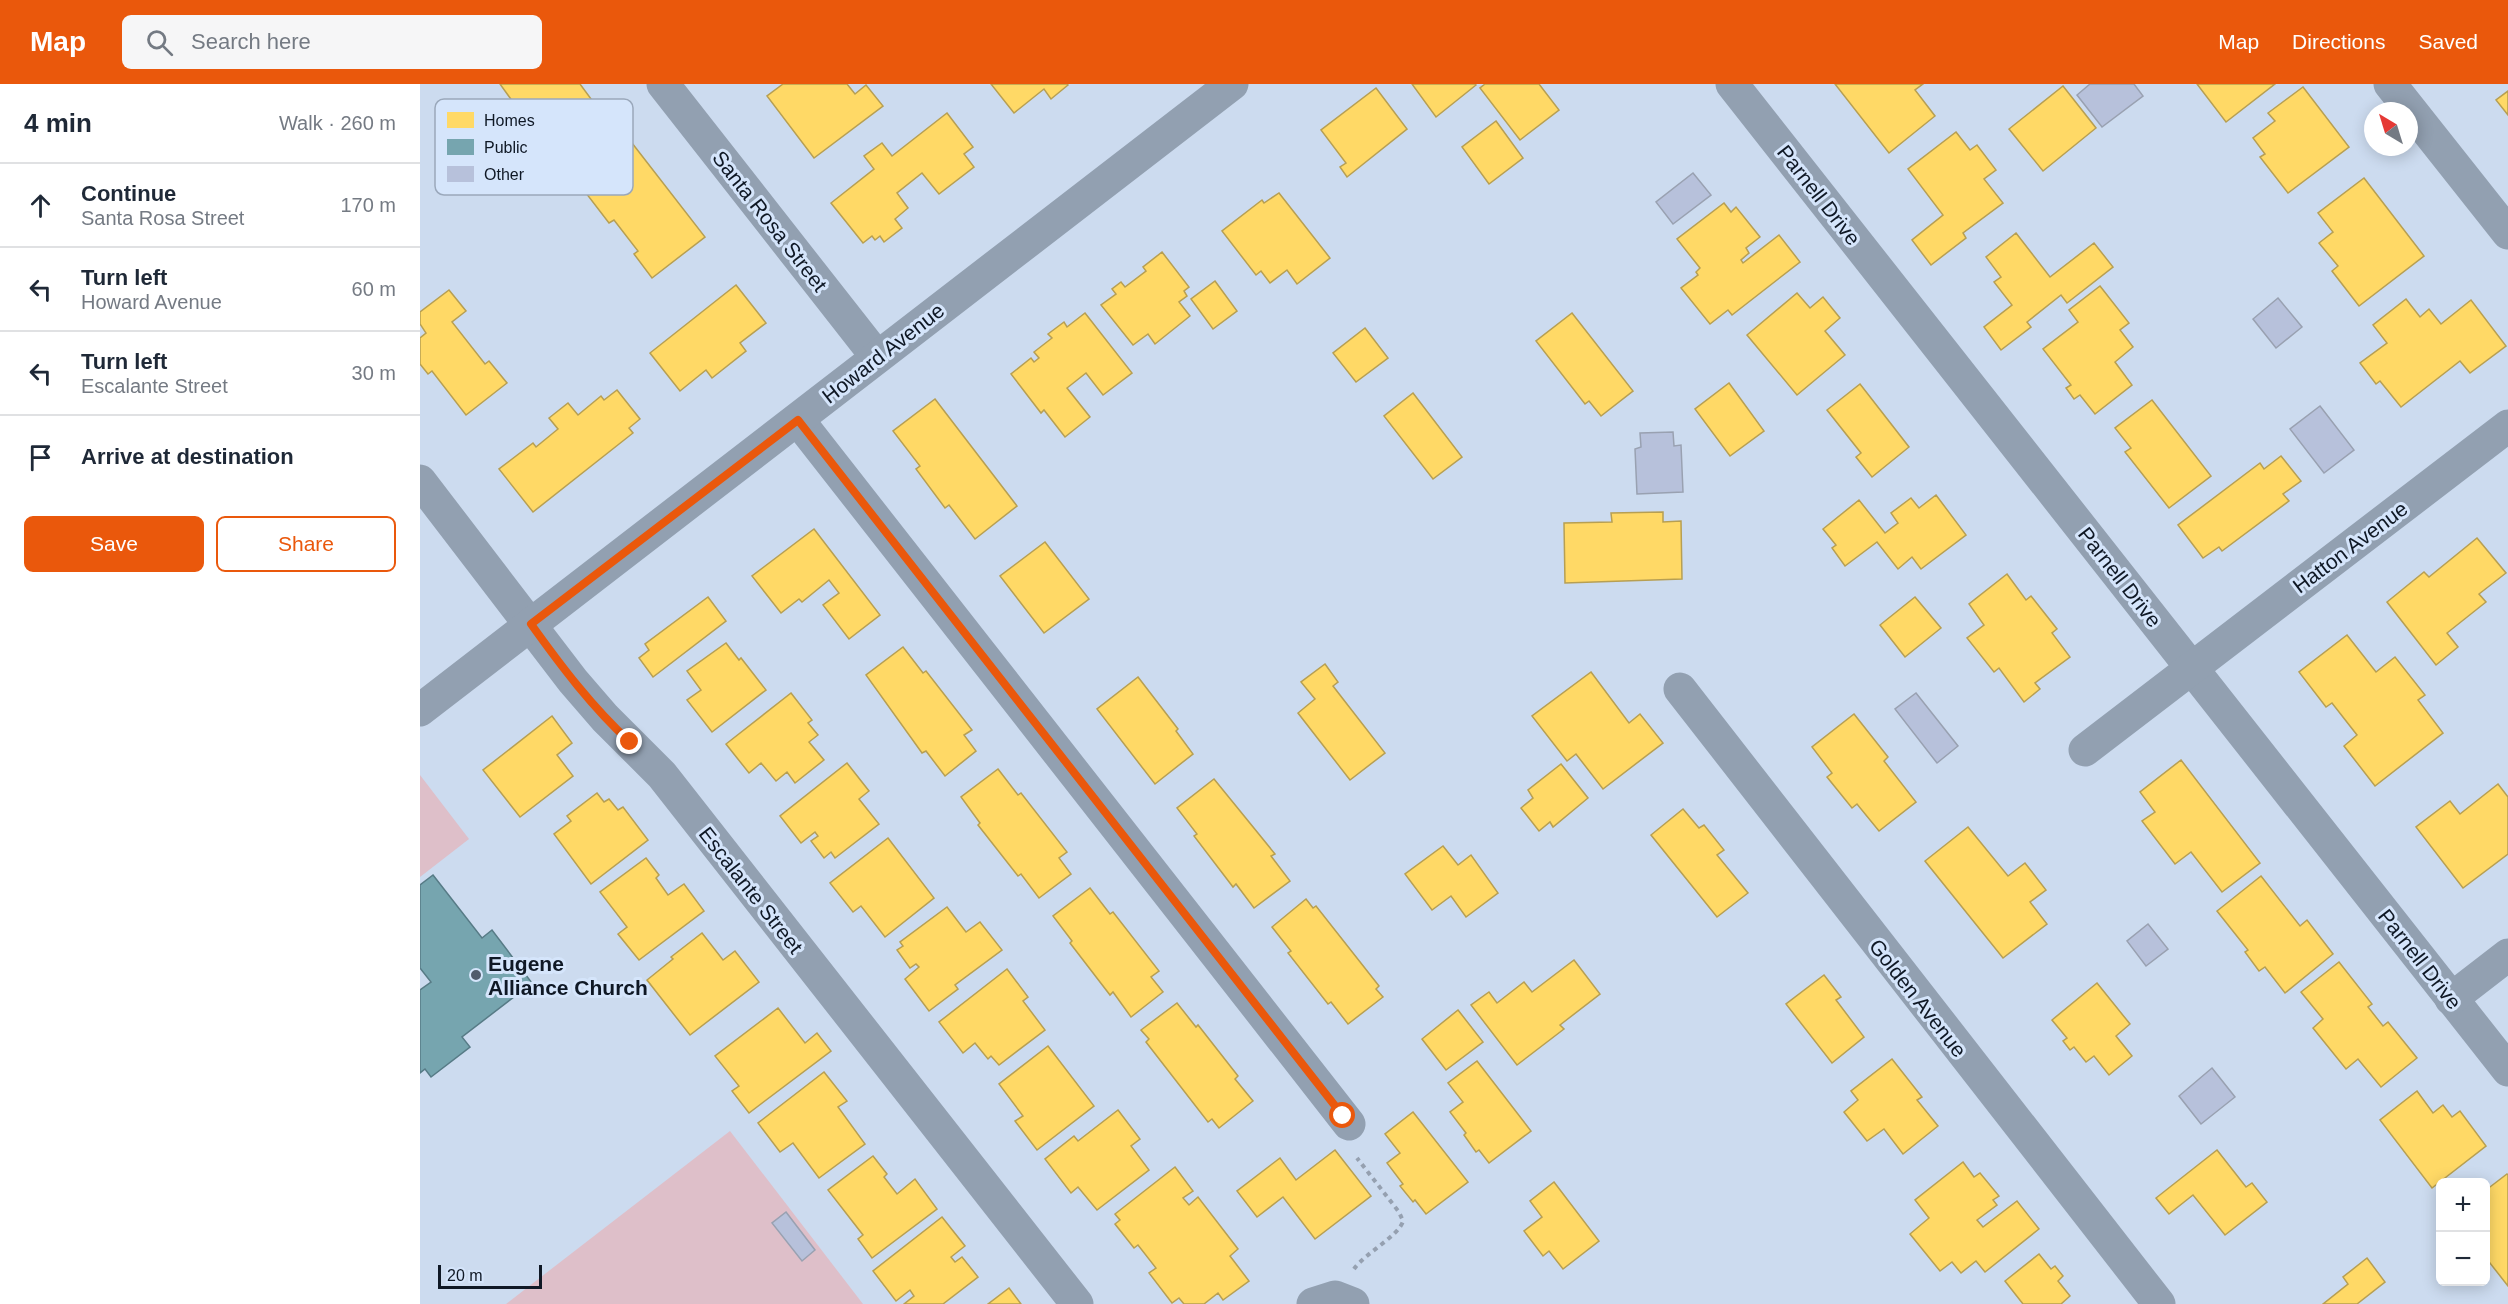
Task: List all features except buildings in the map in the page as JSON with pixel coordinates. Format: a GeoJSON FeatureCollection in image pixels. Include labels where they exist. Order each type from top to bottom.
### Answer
{"type":"FeatureCollection","features":[{"type":"Feature","properties":{"kind":"street","name":"Santa Rosa Street"},"geometry":{"type":"LineString","coordinates":[[663,84],[877,357]]}},
{"type":"Feature","properties":{"kind":"street","name":"Howard Avenue"},"geometry":{"type":"LineString","coordinates":[[420,710],[1232,84]]}},
{"type":"Feature","properties":{"kind":"street","name":"Parnell Drive"},"geometry":{"type":"LineString","coordinates":[[1732,84],[2508,1070]]}},
{"type":"Feature","properties":{"kind":"street"},"geometry":{"type":"LineString","coordinates":[[2390,84],[2508,233]]}},
{"type":"Feature","properties":{"kind":"street"},"geometry":{"type":"LineString","coordinates":[[798,420],[1350,1124]]}},
{"type":"Feature","properties":{"kind":"street","name":"Hatton Avenue"},"geometry":{"type":"LineString","coordinates":[[2085,750],[2508,426]]}},
{"type":"Feature","properties":{"kind":"street","name":"Escalante Street"},"geometry":{"type":"LineString","coordinates":[[420,481],[573,681],[604,718],[662,775],[1077,1304]]}},
{"type":"Feature","properties":{"kind":"street","name":"Golden Avenue"},"geometry":{"type":"LineString","coordinates":[[1680,689],[2159,1304]]}},
{"type":"Feature","properties":{"kind":"street"},"geometry":{"type":"LineString","coordinates":[[2451,999],[2508,955]]}},
{"type":"Feature","properties":{"kind":"path"},"geometry":{"type":"LineString","coordinates":[[1334,1302],[1362,1258],[1399,1229],[1403,1221],[1359,1161],[1350,1124]]}},
{"type":"Feature","properties":{"kind":"shaded area"},"geometry":{"type":"Polygon","coordinates":[[[420,775],[469,839],[420,877],[420,775]]]}},
{"type":"Feature","properties":{"kind":"shaded area"},"geometry":{"type":"Polygon","coordinates":[[[730,1131],[863,1304],[506,1304],[730,1131]]]}},
{"type":"Feature","properties":{"kind":"place","name":"Eugene Alliance Church"},"geometry":{"type":"Point","coordinates":[476,975]}},
{"type":"Feature","properties":{"kind":"route"},"geometry":{"type":"LineString","coordinates":[[630,742],[604,718],[531,624],[798,420],[1343,1116]]}}]}
